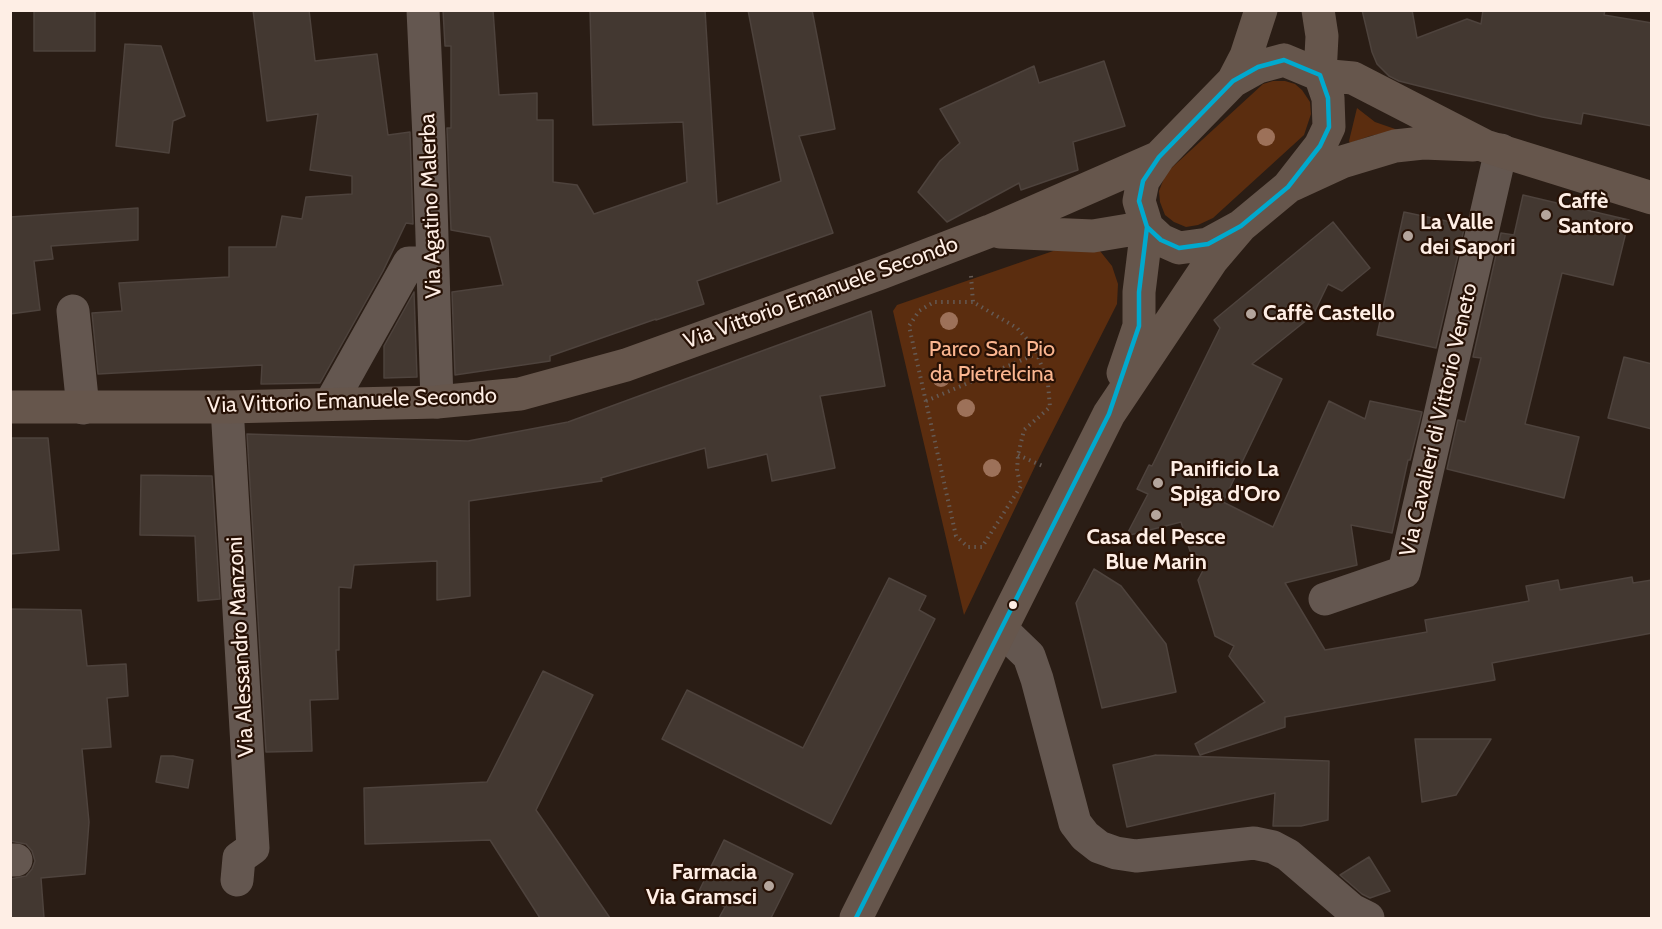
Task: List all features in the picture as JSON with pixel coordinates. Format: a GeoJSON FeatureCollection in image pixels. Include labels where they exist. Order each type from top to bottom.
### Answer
{"type":"FeatureCollection","features":[{"type":"Feature","properties":{"kind":"main road"},"geometry":{"type":"LineString","coordinates":[[1109,414],[1139,326],[1139,292],[1147,227],[1139,201],[1143,181],[1159,157],[1233,81],[1246,56],[1261,10]]}},
{"type":"Feature","properties":{"kind":"main road"},"geometry":{"type":"LineString","coordinates":[[856,918],[1109,414],[1212,260],[1241,226],[1288,187],[1320,146],[1329,128],[1328,98],[1320,75],[1320,23]]}},
{"type":"Feature","properties":{"kind":"main road"},"geometry":{"type":"LineString","coordinates":[[1320,23],[1338,63],[1353,78],[1493,148],[1652,198]]}},
{"type":"Feature","properties":{"kind":"main road"},"geometry":{"type":"LineString","coordinates":[[1233,81],[1258,68],[1284,60],[1320,75],[1353,78]]}},
{"type":"Feature","properties":{"kind":"main road"},"geometry":{"type":"LineString","coordinates":[[1288,187],[1342,162],[1395,146],[1423,142],[1493,148]]}},
{"type":"Feature","properties":{"kind":"main road","name":"Via Vittorio Emanuele Secondo"},"geometry":{"type":"LineString","coordinates":[[10,407],[227,407],[437,402],[520,394],[626,365],[881,273],[990,231],[1159,157]]}},
{"type":"Feature","properties":{"kind":"main road"},"geometry":{"type":"LineString","coordinates":[[1147,227],[1161,240],[1179,248],[1208,244],[1241,226]]}},
{"type":"Feature","properties":{"kind":"main road"},"geometry":{"type":"LineString","coordinates":[[990,231],[1093,236],[1147,227]]}},
{"type":"Feature","properties":{"kind":"street","name":"Via Agatino Malerba"},"geometry":{"type":"LineString","coordinates":[[423,10],[437,402]]}},
{"type":"Feature","properties":{"kind":"street","name":"Via Cavalieri di Vittorio Veneto"},"geometry":{"type":"LineString","coordinates":[[1325,599],[1404,572],[1493,148]]}},
{"type":"Feature","properties":{"kind":"street"},"geometry":{"type":"LineString","coordinates":[[330,404],[409,263],[432,263]]}},
{"type":"Feature","properties":{"kind":"street"},"geometry":{"type":"LineString","coordinates":[[73,311],[83,408]]}},
{"type":"Feature","properties":{"kind":"street","name":"Via Alessandro Manzoni"},"geometry":{"type":"LineString","coordinates":[[227,407],[253,848],[239,858],[237,880]]}},
{"type":"Feature","properties":{"kind":"street"},"geometry":{"type":"LineString","coordinates":[[1002,630],[1029,656],[1075,823],[1085,836],[1099,847],[1116,853],[1136,856],[1254,843],[1272,847],[1288,855],[1352,910],[1368,918]]}},
{"type":"Feature","properties":{"kind":"path"},"geometry":{"type":"LineString","coordinates":[[971,272],[973,302]]}},
{"type":"Feature","properties":{"kind":"path"},"geometry":{"type":"LineString","coordinates":[[934,302],[973,302],[1017,328],[1035,348],[1048,384],[1050,407],[1024,430],[1017,471],[1021,486],[982,547],[968,546],[956,536],[909,326],[919,311],[934,302]]}},
{"type":"Feature","properties":{"kind":"path"},"geometry":{"type":"LineString","coordinates":[[926,401],[1036,354]]}},
{"type":"Feature","properties":{"kind":"path"},"geometry":{"type":"LineString","coordinates":[[1018,455],[1046,467]]}},
{"type":"Feature","properties":{"kind":"green space"},"geometry":{"type":"Polygon","coordinates":[[[1273,81],[1295,84],[1310,102],[1311,114],[1304,135],[1213,218],[1198,225],[1186,227],[1174,222],[1165,215],[1160,202],[1159,191],[1166,173],[1263,84],[1273,81]]]}},
{"type":"Feature","properties":{"kind":"green space"},"geometry":{"type":"Polygon","coordinates":[[[1357,108],[1375,122],[1398,130],[1350,143],[1357,108]]]}},
{"type":"Feature","properties":{"kind":"green space","name":"Parco San Pio da Pietrelcina"},"geometry":{"type":"Polygon","coordinates":[[[1056,250],[1100,251],[1112,266],[1118,284],[1117,304],[1039,458],[964,615],[893,311],[897,305],[1056,250]]]}},
{"type":"Feature","properties":{"kind":"building"},"geometry":{"type":"Polygon","coordinates":[[[34,10],[95,10],[95,51],[34,51],[34,10]]]}},
{"type":"Feature","properties":{"kind":"building"},"geometry":{"type":"Polygon","coordinates":[[[253,10],[309,10],[315,61],[377,54],[388,135],[410,132],[413,224],[406,223],[383,271],[320,383],[261,384],[262,365],[98,374],[92,313],[122,311],[119,283],[229,277],[229,247],[276,247],[282,216],[302,219],[306,197],[352,194],[352,176],[310,170],[318,114],[267,121],[253,10]]]}},
{"type":"Feature","properties":{"kind":"building"},"geometry":{"type":"Polygon","coordinates":[[[443,10],[493,10],[499,95],[537,93],[537,120],[553,120],[553,182],[577,185],[594,214],[687,182],[683,122],[593,125],[590,10],[705,10],[717,204],[781,181],[748,10],[812,10],[835,129],[799,136],[833,233],[697,281],[704,304],[550,356],[550,361],[455,375],[452,292],[503,285],[490,237],[451,230],[447,128],[451,128],[451,46],[445,46],[443,10]]]}},
{"type":"Feature","properties":{"kind":"building"},"geometry":{"type":"Polygon","coordinates":[[[1362,10],[1412,10],[1417,38],[1467,19],[1481,24],[1483,10],[1605,10],[1604,15],[1652,23],[1652,126],[1583,113],[1581,124],[1542,117],[1399,81],[1389,76],[1377,64],[1362,10]]]}},
{"type":"Feature","properties":{"kind":"building"},"geometry":{"type":"Polygon","coordinates":[[[125,44],[161,46],[185,116],[173,121],[169,153],[116,146],[125,44]]]}},
{"type":"Feature","properties":{"kind":"building"},"geometry":{"type":"Polygon","coordinates":[[[1104,61],[1125,126],[1073,142],[1078,170],[1021,190],[1019,183],[947,222],[918,192],[940,161],[960,143],[940,109],[1034,66],[1039,83],[1104,61]]]}},
{"type":"Feature","properties":{"kind":"building"},"geometry":{"type":"Polygon","coordinates":[[[1523,195],[1629,220],[1613,285],[1562,273],[1525,424],[1579,437],[1564,498],[1447,469],[1458,420],[1465,422],[1481,358],[1473,357],[1501,233],[1514,235],[1523,195]]]}},
{"type":"Feature","properties":{"kind":"building"},"geometry":{"type":"Polygon","coordinates":[[[138,208],[138,240],[51,246],[53,259],[34,261],[40,310],[10,314],[10,217],[138,208]]]}},
{"type":"Feature","properties":{"kind":"building"},"geometry":{"type":"Polygon","coordinates":[[[1404,212],[1465,225],[1436,348],[1377,335],[1404,212]]]}},
{"type":"Feature","properties":{"kind":"building"},"geometry":{"type":"Polygon","coordinates":[[[1333,222],[1370,268],[1342,291],[1328,284],[1313,315],[1252,364],[1282,379],[1223,502],[1273,527],[1329,401],[1365,419],[1370,401],[1422,412],[1410,460],[1408,460],[1392,533],[1351,525],[1357,565],[1285,583],[1325,650],[1427,632],[1425,620],[1529,601],[1526,586],[1558,580],[1560,590],[1632,577],[1633,583],[1652,580],[1652,633],[1492,663],[1495,680],[1285,717],[1285,727],[1200,755],[1195,744],[1265,702],[1229,656],[1234,646],[1215,636],[1198,580],[1208,561],[1190,551],[1181,522],[1126,536],[1148,494],[1137,489],[1149,465],[1152,466],[1220,328],[1214,320],[1333,222]]]}},
{"type":"Feature","properties":{"kind":"building"},"geometry":{"type":"Polygon","coordinates":[[[414,292],[417,377],[384,378],[384,346],[414,292]]]}},
{"type":"Feature","properties":{"kind":"building"},"geometry":{"type":"Polygon","coordinates":[[[871,311],[885,386],[820,396],[835,468],[772,481],[767,454],[708,468],[705,448],[601,478],[602,481],[469,501],[470,596],[437,600],[437,561],[354,565],[351,588],[339,587],[339,650],[336,650],[338,699],[310,700],[312,751],[266,752],[247,434],[468,441],[568,422],[871,311]]]}},
{"type":"Feature","properties":{"kind":"building"},"geometry":{"type":"Polygon","coordinates":[[[1624,357],[1652,364],[1652,429],[1608,418],[1624,357]]]}},
{"type":"Feature","properties":{"kind":"building"},"geometry":{"type":"Polygon","coordinates":[[[10,438],[48,438],[59,550],[10,554],[10,438]]]}},
{"type":"Feature","properties":{"kind":"building"},"geometry":{"type":"Polygon","coordinates":[[[141,475],[212,476],[220,599],[198,601],[195,536],[140,535],[141,475]]]}},
{"type":"Feature","properties":{"kind":"building"},"geometry":{"type":"Polygon","coordinates":[[[1094,569],[1121,586],[1166,644],[1176,692],[1102,708],[1076,603],[1094,569]]]}},
{"type":"Feature","properties":{"kind":"building"},"geometry":{"type":"Polygon","coordinates":[[[889,578],[926,596],[919,610],[935,619],[831,824],[662,739],[687,690],[803,748],[889,578]]]}},
{"type":"Feature","properties":{"kind":"building"},"geometry":{"type":"Polygon","coordinates":[[[10,609],[81,610],[87,666],[126,664],[128,696],[107,698],[111,747],[82,749],[89,822],[85,874],[41,878],[44,918],[10,918],[10,879],[26,876],[35,861],[32,851],[26,844],[10,841],[10,609]]]}},
{"type":"Feature","properties":{"kind":"building"},"geometry":{"type":"Polygon","coordinates":[[[543,671],[593,695],[536,810],[610,918],[540,918],[490,840],[365,844],[364,788],[487,782],[543,671]]]}},
{"type":"Feature","properties":{"kind":"building"},"geometry":{"type":"Polygon","coordinates":[[[1415,739],[1491,739],[1456,795],[1422,802],[1415,739]]]}},
{"type":"Feature","properties":{"kind":"building"},"geometry":{"type":"Polygon","coordinates":[[[1156,755],[1329,761],[1328,820],[1301,826],[1273,826],[1275,793],[1127,827],[1113,765],[1156,755]]]}},
{"type":"Feature","properties":{"kind":"building"},"geometry":{"type":"Polygon","coordinates":[[[161,756],[193,760],[188,788],[156,782],[161,756]]]}},
{"type":"Feature","properties":{"kind":"building"},"geometry":{"type":"Polygon","coordinates":[[[724,840],[793,874],[771,918],[719,918],[725,907],[698,893],[724,840]]]}},
{"type":"Feature","properties":{"kind":"building"},"geometry":{"type":"Polygon","coordinates":[[[1369,857],[1390,891],[1370,898],[1340,875],[1369,857]]]}},
{"type":"Feature","properties":{"kind":"transit line"},"geometry":{"type":"LineString","coordinates":[[1284,60],[1320,75],[1328,98],[1329,127],[1320,146],[1288,187],[1241,226],[1208,244],[1179,248],[1161,240],[1147,227],[1139,201],[1143,181],[1159,157],[1233,81],[1258,67],[1284,60]]}},
{"type":"Feature","properties":{"kind":"transit line"},"geometry":{"type":"LineString","coordinates":[[856,918],[1109,414],[1139,326],[1139,292],[1147,227]]}},
{"type":"Feature","properties":{"kind":"place","name":"Caffè Santoro"},"geometry":{"type":"Point","coordinates":[1546,215]}},
{"type":"Feature","properties":{"kind":"place","name":"La Valle dei Sapori"},"geometry":{"type":"Point","coordinates":[1408,236]}},
{"type":"Feature","properties":{"kind":"place","name":"Caffè Castello"},"geometry":{"type":"Point","coordinates":[1251,314]}},
{"type":"Feature","properties":{"kind":"place","name":"Panificio La Spiga d'Oro"},"geometry":{"type":"Point","coordinates":[1158,483]}},
{"type":"Feature","properties":{"kind":"place","name":"Casa del Pesce Blue Marin"},"geometry":{"type":"Point","coordinates":[1156,515]}},
{"type":"Feature","properties":{"kind":"place","name":"Farmacia Via Gramsci"},"geometry":{"type":"Point","coordinates":[769,886]}}]}
